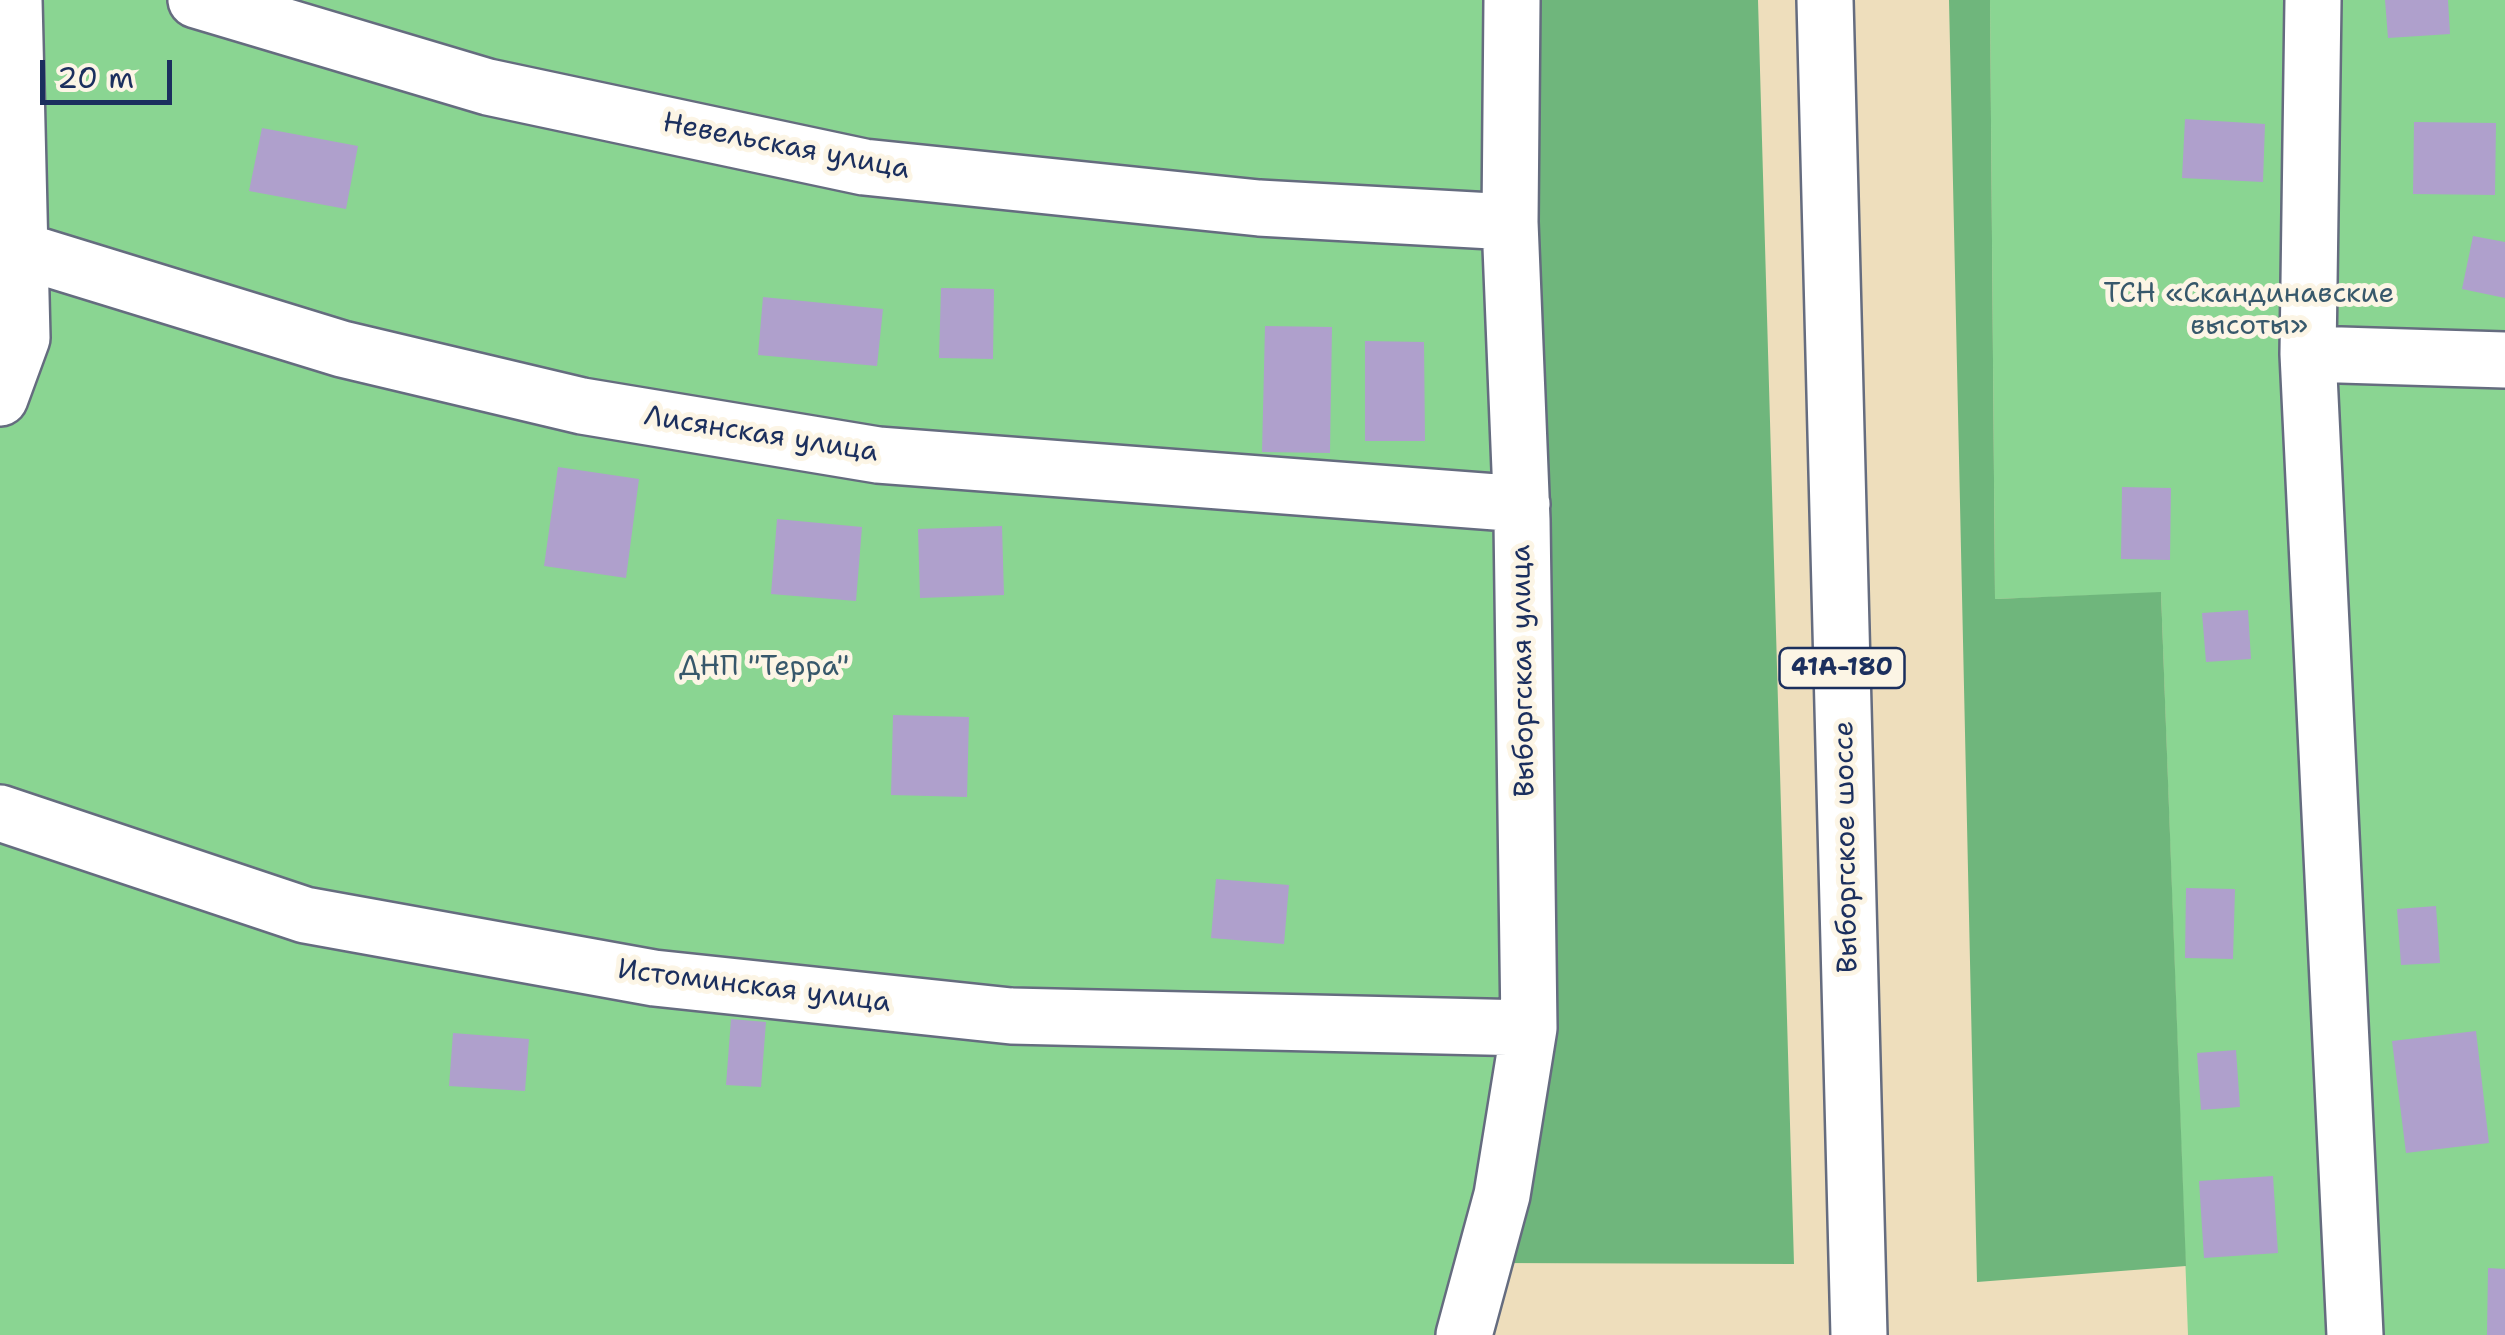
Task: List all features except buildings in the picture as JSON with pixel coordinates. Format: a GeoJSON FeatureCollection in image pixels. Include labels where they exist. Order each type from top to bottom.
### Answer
{"type":"FeatureCollection","features":[{"type":"Feature","properties":{"kind":"street"},"geometry":{"type":"LineString","coordinates":[[0,398],[22,338],[14,0]]}},
{"type":"Feature","properties":{"kind":"street","name":"Невельская улица"},"geometry":{"type":"LineString","coordinates":[[196,0],[488,87],[864,166],[1258,208],[1510,222]]}},
{"type":"Feature","properties":{"kind":"street","name":"Выборгская улица"},"geometry":{"type":"LineString","coordinates":[[1464,1335],[1502,1195],[1530,1028],[1522,504],[1510,222],[1512,0]]}},
{"type":"Feature","properties":{"kind":"street","name":"Выборгское шоссе"},"geometry":{"type":"LineString","coordinates":[[1825,0],[1859,1335]]}},
{"type":"Feature","properties":{"kind":"street"},"geometry":{"type":"LineString","coordinates":[[2313,0],[2308,354],[2354,1335]]}},
{"type":"Feature","properties":{"kind":"street","name":"Лисянская улица"},"geometry":{"type":"LineString","coordinates":[[20,250],[342,349],[582,406],[878,455],[1522,504]]}},
{"type":"Feature","properties":{"kind":"street"},"geometry":{"type":"LineString","coordinates":[[2308,354],[2505,360]]}},
{"type":"Feature","properties":{"kind":"street","name":"Истоминская улица"},"geometry":{"type":"LineString","coordinates":[[0,813],[305,915],[654,978],[1010,1016],[1530,1028]]}},
{"type":"Feature","properties":{"kind":"green space","name":"ДНП \"Терра\""},"geometry":{"type":"Polygon","coordinates":[[[13,0],[1512,0],[1529,993],[1466,1335],[0,1335],[0,398],[13,0]]]}},
{"type":"Feature","properties":{"kind":"green space"},"geometry":{"type":"Polygon","coordinates":[[[1512,0],[1758,0],[1794,1264],[1496,1263],[1512,0]]]}},
{"type":"Feature","properties":{"kind":"green space"},"geometry":{"type":"Polygon","coordinates":[[[1949,0],[1990,0],[1995,599],[2161,592],[2186,1266],[1977,1282],[1949,0]]]}},
{"type":"Feature","properties":{"kind":"green space","name":"ТСН «Скандинавские высоты»"},"geometry":{"type":"Polygon","coordinates":[[[1990,0],[2505,0],[2505,1335],[2188,1335],[2161,593],[1995,599],[1990,0]]]}}]}
